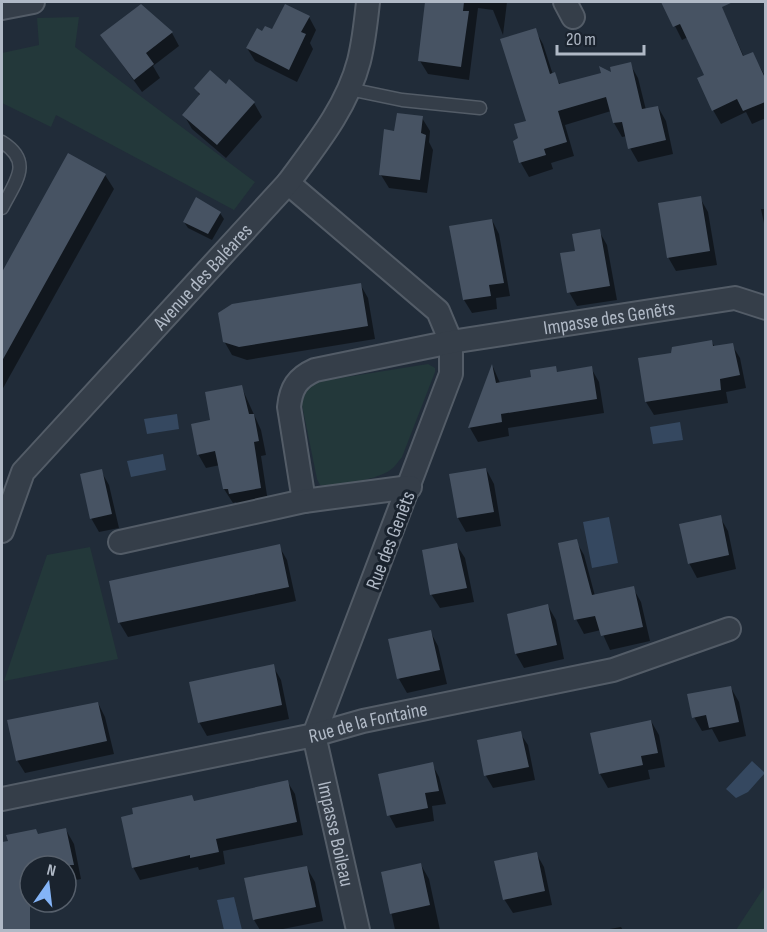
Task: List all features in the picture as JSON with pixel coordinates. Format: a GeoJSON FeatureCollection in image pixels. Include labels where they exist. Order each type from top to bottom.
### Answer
{"type":"FeatureCollection","features":[{"type":"Feature","properties":{"kind":"street"},"geometry":{"type":"LineString","coordinates":[[2,8],[33,2]]}},
{"type":"Feature","properties":{"kind":"street","name":"Avenue des Baléares"},"geometry":{"type":"LineString","coordinates":[[2,531],[12,473],[288,183],[322,138],[349,89],[359,61],[368,2]]}},
{"type":"Feature","properties":{"kind":"street","name":"Rue des Genêts"},"geometry":{"type":"LineString","coordinates":[[288,183],[438,311],[451,342],[451,374],[314,735]]}},
{"type":"Feature","properties":{"kind":"street","name":"Impasse des Genêts"},"geometry":{"type":"LineString","coordinates":[[451,342],[735,298],[765,308]]}},
{"type":"Feature","properties":{"kind":"street"},"geometry":{"type":"LineString","coordinates":[[304,501],[289,407],[290,394],[297,382],[315,370],[451,342]]}},
{"type":"Feature","properties":{"kind":"street"},"geometry":{"type":"LineString","coordinates":[[120,542],[304,501],[410,487]]}},
{"type":"Feature","properties":{"kind":"street","name":"Rue de la Fontaine"},"geometry":{"type":"LineString","coordinates":[[2,799],[314,735],[363,721],[613,670],[729,629]]}},
{"type":"Feature","properties":{"kind":"street","name":"Impasse Boileau"},"geometry":{"type":"LineString","coordinates":[[314,735],[358,930]]}},
{"type":"Feature","properties":{"kind":"lane"},"geometry":{"type":"LineString","coordinates":[[349,89],[402,100],[480,108]]}},
{"type":"Feature","properties":{"kind":"lane"},"geometry":{"type":"LineString","coordinates":[[2,142],[12,148],[19,158],[20,169],[2,208]]}},
{"type":"Feature","properties":{"kind":"green space"},"geometry":{"type":"Polygon","coordinates":[[[79,17],[75,47],[255,182],[234,210],[56,115],[51,127],[2,103],[2,53],[39,45],[37,18],[79,17]]]}},
{"type":"Feature","properties":{"kind":"green space"},"geometry":{"type":"Polygon","coordinates":[[[428,364],[435,368],[435,372],[402,457],[395,466],[385,473],[362,480],[342,485],[320,485],[301,400],[304,387],[309,383],[428,364]]]}},
{"type":"Feature","properties":{"kind":"green space"},"geometry":{"type":"Polygon","coordinates":[[[90,547],[118,659],[4,681],[47,555],[90,547]]]}},
{"type":"Feature","properties":{"kind":"green space"},"geometry":{"type":"Polygon","coordinates":[[[765,886],[765,930],[736,930],[765,886]]]}},
{"type":"Feature","properties":{"kind":"water"},"geometry":{"type":"Polygon","coordinates":[[[177,414],[179,429],[147,434],[144,419],[177,414]]]}},
{"type":"Feature","properties":{"kind":"water"},"geometry":{"type":"Polygon","coordinates":[[[680,422],[683,440],[653,444],[650,427],[680,422]]]}},
{"type":"Feature","properties":{"kind":"water"},"geometry":{"type":"Polygon","coordinates":[[[163,454],[166,470],[131,477],[127,461],[163,454]]]}},
{"type":"Feature","properties":{"kind":"water"},"geometry":{"type":"Polygon","coordinates":[[[609,517],[618,563],[592,568],[583,522],[609,517]]]}},
{"type":"Feature","properties":{"kind":"water"},"geometry":{"type":"Polygon","coordinates":[[[752,761],[765,773],[748,792],[736,798],[726,789],[752,761]]]}},
{"type":"Feature","properties":{"kind":"water"},"geometry":{"type":"Polygon","coordinates":[[[234,897],[242,930],[224,930],[217,900],[234,897]]]}},
{"type":"Feature","properties":{"kind":"building"},"geometry":{"type":"Polygon","coordinates":[[[425,2],[464,2],[463,11],[469,11],[461,67],[418,61],[425,2]]]}},
{"type":"Feature","properties":{"kind":"building"},"geometry":{"type":"Polygon","coordinates":[[[661,2],[733,2],[722,7],[743,56],[753,52],[765,78],[765,102],[743,111],[737,99],[712,111],[697,78],[704,75],[680,24],[673,27],[661,2]]]}},
{"type":"Feature","properties":{"kind":"building"},"geometry":{"type":"Polygon","coordinates":[[[141,4],[173,32],[146,53],[154,64],[134,80],[100,35],[141,4]]]}},
{"type":"Feature","properties":{"kind":"building"},"geometry":{"type":"Polygon","coordinates":[[[285,4],[310,16],[301,32],[306,34],[289,70],[246,48],[257,28],[262,31],[265,26],[272,29],[285,4]]]}},
{"type":"Feature","properties":{"kind":"building"},"geometry":{"type":"Polygon","coordinates":[[[536,28],[550,74],[555,72],[559,84],[601,73],[599,66],[611,72],[610,67],[631,62],[642,109],[658,106],[666,140],[628,149],[622,122],[613,123],[606,97],[558,111],[567,142],[544,149],[546,155],[519,163],[513,141],[518,138],[514,124],[526,121],[500,39],[536,28]]]}},
{"type":"Feature","properties":{"kind":"building"},"geometry":{"type":"Polygon","coordinates":[[[210,70],[226,84],[229,79],[255,102],[217,145],[182,115],[200,94],[194,88],[210,70]]]}},
{"type":"Feature","properties":{"kind":"building"},"geometry":{"type":"Polygon","coordinates":[[[397,113],[423,116],[421,133],[426,135],[420,180],[379,175],[384,129],[394,131],[397,113]]]}},
{"type":"Feature","properties":{"kind":"building"},"geometry":{"type":"Polygon","coordinates":[[[68,153],[106,174],[2,361],[2,272],[68,153]]]}},
{"type":"Feature","properties":{"kind":"building"},"geometry":{"type":"Polygon","coordinates":[[[701,196],[710,251],[667,258],[658,203],[701,196]]]}},
{"type":"Feature","properties":{"kind":"building"},"geometry":{"type":"Polygon","coordinates":[[[196,197],[221,212],[208,234],[183,222],[196,197]]]}},
{"type":"Feature","properties":{"kind":"building"},"geometry":{"type":"Polygon","coordinates":[[[492,219],[504,283],[489,285],[491,296],[463,300],[449,226],[492,219]]]}},
{"type":"Feature","properties":{"kind":"building"},"geometry":{"type":"Polygon","coordinates":[[[600,229],[610,286],[567,293],[560,253],[575,251],[572,234],[600,229]]]}},
{"type":"Feature","properties":{"kind":"building"},"geometry":{"type":"Polygon","coordinates":[[[361,283],[368,326],[239,347],[223,342],[218,313],[232,304],[361,283]]]}},
{"type":"Feature","properties":{"kind":"building"},"geometry":{"type":"Polygon","coordinates":[[[712,340],[713,346],[733,343],[740,375],[720,379],[721,390],[645,402],[638,358],[671,353],[672,347],[712,340]]]}},
{"type":"Feature","properties":{"kind":"building"},"geometry":{"type":"Polygon","coordinates":[[[492,364],[496,383],[531,377],[530,370],[556,366],[557,372],[592,366],[597,399],[501,414],[502,422],[468,428],[492,364]]]}},
{"type":"Feature","properties":{"kind":"building"},"geometry":{"type":"Polygon","coordinates":[[[242,385],[249,414],[254,414],[259,441],[254,442],[261,488],[229,494],[228,489],[223,489],[215,451],[197,455],[191,424],[210,420],[205,392],[242,385]]]}},
{"type":"Feature","properties":{"kind":"building"},"geometry":{"type":"Polygon","coordinates":[[[486,468],[494,512],[457,518],[449,474],[486,468]]]}},
{"type":"Feature","properties":{"kind":"building"},"geometry":{"type":"Polygon","coordinates":[[[102,469],[112,514],[90,519],[80,474],[102,469]]]}},
{"type":"Feature","properties":{"kind":"building"},"geometry":{"type":"Polygon","coordinates":[[[721,515],[729,555],[688,564],[679,524],[721,515]]]}},
{"type":"Feature","properties":{"kind":"building"},"geometry":{"type":"Polygon","coordinates":[[[577,539],[592,595],[634,586],[643,627],[601,636],[595,616],[574,620],[558,543],[577,539]]]}},
{"type":"Feature","properties":{"kind":"building"},"geometry":{"type":"Polygon","coordinates":[[[457,543],[467,588],[430,595],[422,550],[457,543]]]}},
{"type":"Feature","properties":{"kind":"building"},"geometry":{"type":"Polygon","coordinates":[[[280,544],[289,587],[118,623],[109,581],[280,544]]]}},
{"type":"Feature","properties":{"kind":"building"},"geometry":{"type":"Polygon","coordinates":[[[548,604],[557,645],[515,654],[507,614],[548,604]]]}},
{"type":"Feature","properties":{"kind":"building"},"geometry":{"type":"Polygon","coordinates":[[[431,630],[440,670],[397,679],[388,639],[431,630]]]}},
{"type":"Feature","properties":{"kind":"building"},"geometry":{"type":"Polygon","coordinates":[[[274,664],[282,705],[198,723],[189,682],[274,664]]]}},
{"type":"Feature","properties":{"kind":"building"},"geometry":{"type":"Polygon","coordinates":[[[731,686],[739,722],[709,728],[706,715],[692,718],[687,694],[731,686]]]}},
{"type":"Feature","properties":{"kind":"building"},"geometry":{"type":"Polygon","coordinates":[[[98,702],[107,741],[16,761],[7,720],[98,702]]]}},
{"type":"Feature","properties":{"kind":"building"},"geometry":{"type":"Polygon","coordinates":[[[651,720],[658,753],[641,756],[643,765],[599,774],[590,733],[651,720]]]}},
{"type":"Feature","properties":{"kind":"building"},"geometry":{"type":"Polygon","coordinates":[[[521,731],[529,767],[484,776],[477,740],[521,731]]]}},
{"type":"Feature","properties":{"kind":"building"},"geometry":{"type":"Polygon","coordinates":[[[433,762],[439,791],[425,793],[428,808],[387,816],[378,774],[433,762]]]}},
{"type":"Feature","properties":{"kind":"building"},"geometry":{"type":"Polygon","coordinates":[[[288,780],[297,822],[216,839],[219,852],[190,858],[190,855],[132,868],[121,817],[133,814],[132,808],[192,795],[194,801],[288,780]]]}},
{"type":"Feature","properties":{"kind":"building"},"geometry":{"type":"Polygon","coordinates":[[[66,828],[72,854],[18,854],[18,914],[30,914],[30,930],[2,930],[2,842],[8,841],[6,835],[36,829],[38,834],[66,828]]]}},
{"type":"Feature","properties":{"kind":"building"},"geometry":{"type":"Polygon","coordinates":[[[537,852],[545,891],[503,900],[494,861],[537,852]]]}},
{"type":"Feature","properties":{"kind":"building"},"geometry":{"type":"Polygon","coordinates":[[[421,863],[430,905],[390,914],[381,872],[421,863]]]}},
{"type":"Feature","properties":{"kind":"building"},"geometry":{"type":"Polygon","coordinates":[[[307,866],[316,907],[253,920],[244,878],[307,866]]]}}]}
